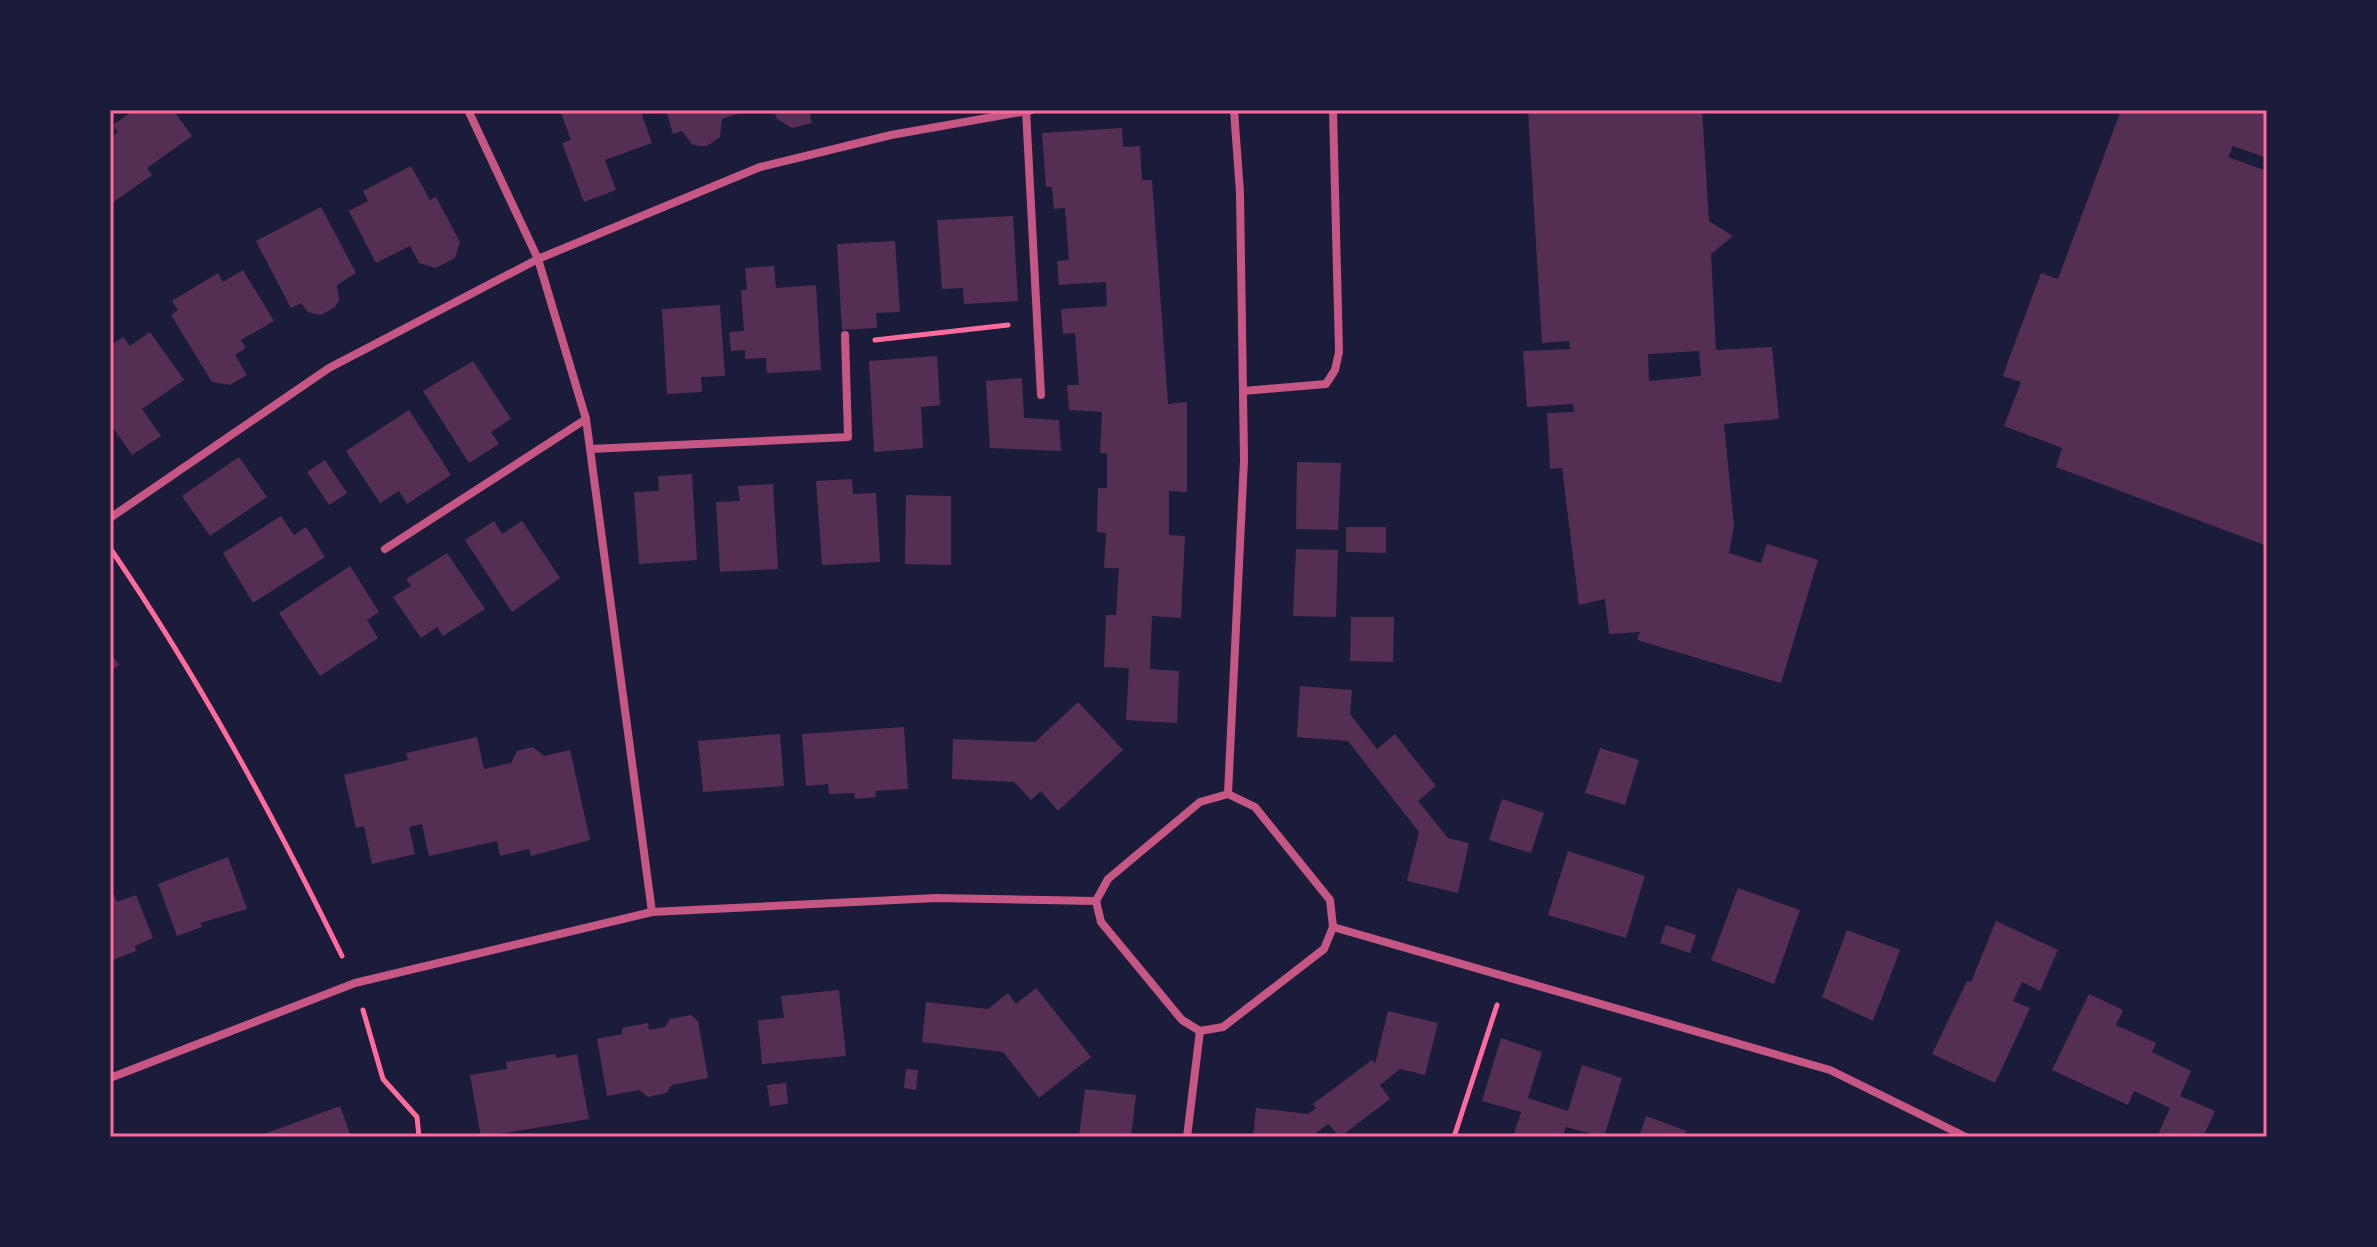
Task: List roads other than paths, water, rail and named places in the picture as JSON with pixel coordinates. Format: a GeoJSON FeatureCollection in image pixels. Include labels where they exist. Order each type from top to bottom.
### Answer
{"type":"FeatureCollection","features":[{"type":"Feature","properties":{"kind":"street"},"geometry":{"type":"LineString","coordinates":[[468,110],[538,259],[586,419],[652,912]]}},
{"type":"Feature","properties":{"kind":"street"},"geometry":{"type":"LineString","coordinates":[[110,518],[329,368],[538,259],[760,167],[891,135],[1028,110],[1041,395]]}},
{"type":"Feature","properties":{"kind":"street"},"geometry":{"type":"LineString","coordinates":[[1228,794],[1244,460],[1240,193],[1234,110]]}},
{"type":"Feature","properties":{"kind":"street"},"geometry":{"type":"LineString","coordinates":[[1243,391],[1326,384],[1335,370],[1340,295],[1333,110]]}},
{"type":"Feature","properties":{"kind":"street"},"geometry":{"type":"LineString","coordinates":[[590,449],[848,437],[845,339]]}},
{"type":"Feature","properties":{"kind":"street"},"geometry":{"type":"LineString","coordinates":[[385,549],[586,419]]}},
{"type":"Feature","properties":{"kind":"street"},"geometry":{"type":"LineString","coordinates":[[1228,794],[1255,807],[1330,900],[1333,927],[1324,949],[1223,1027],[1200,1031],[1182,1020],[1101,922],[1096,901],[1108,879],[1200,802],[1228,794]]}},
{"type":"Feature","properties":{"kind":"street"},"geometry":{"type":"LineString","coordinates":[[110,1078],[355,983],[652,912],[936,898],[1096,901]]}},
{"type":"Feature","properties":{"kind":"street"},"geometry":{"type":"LineString","coordinates":[[1333,927],[1830,1070],[1966,1137]]}},
{"type":"Feature","properties":{"kind":"street"},"geometry":{"type":"LineString","coordinates":[[1187,1137],[1200,1031]]}}]}
